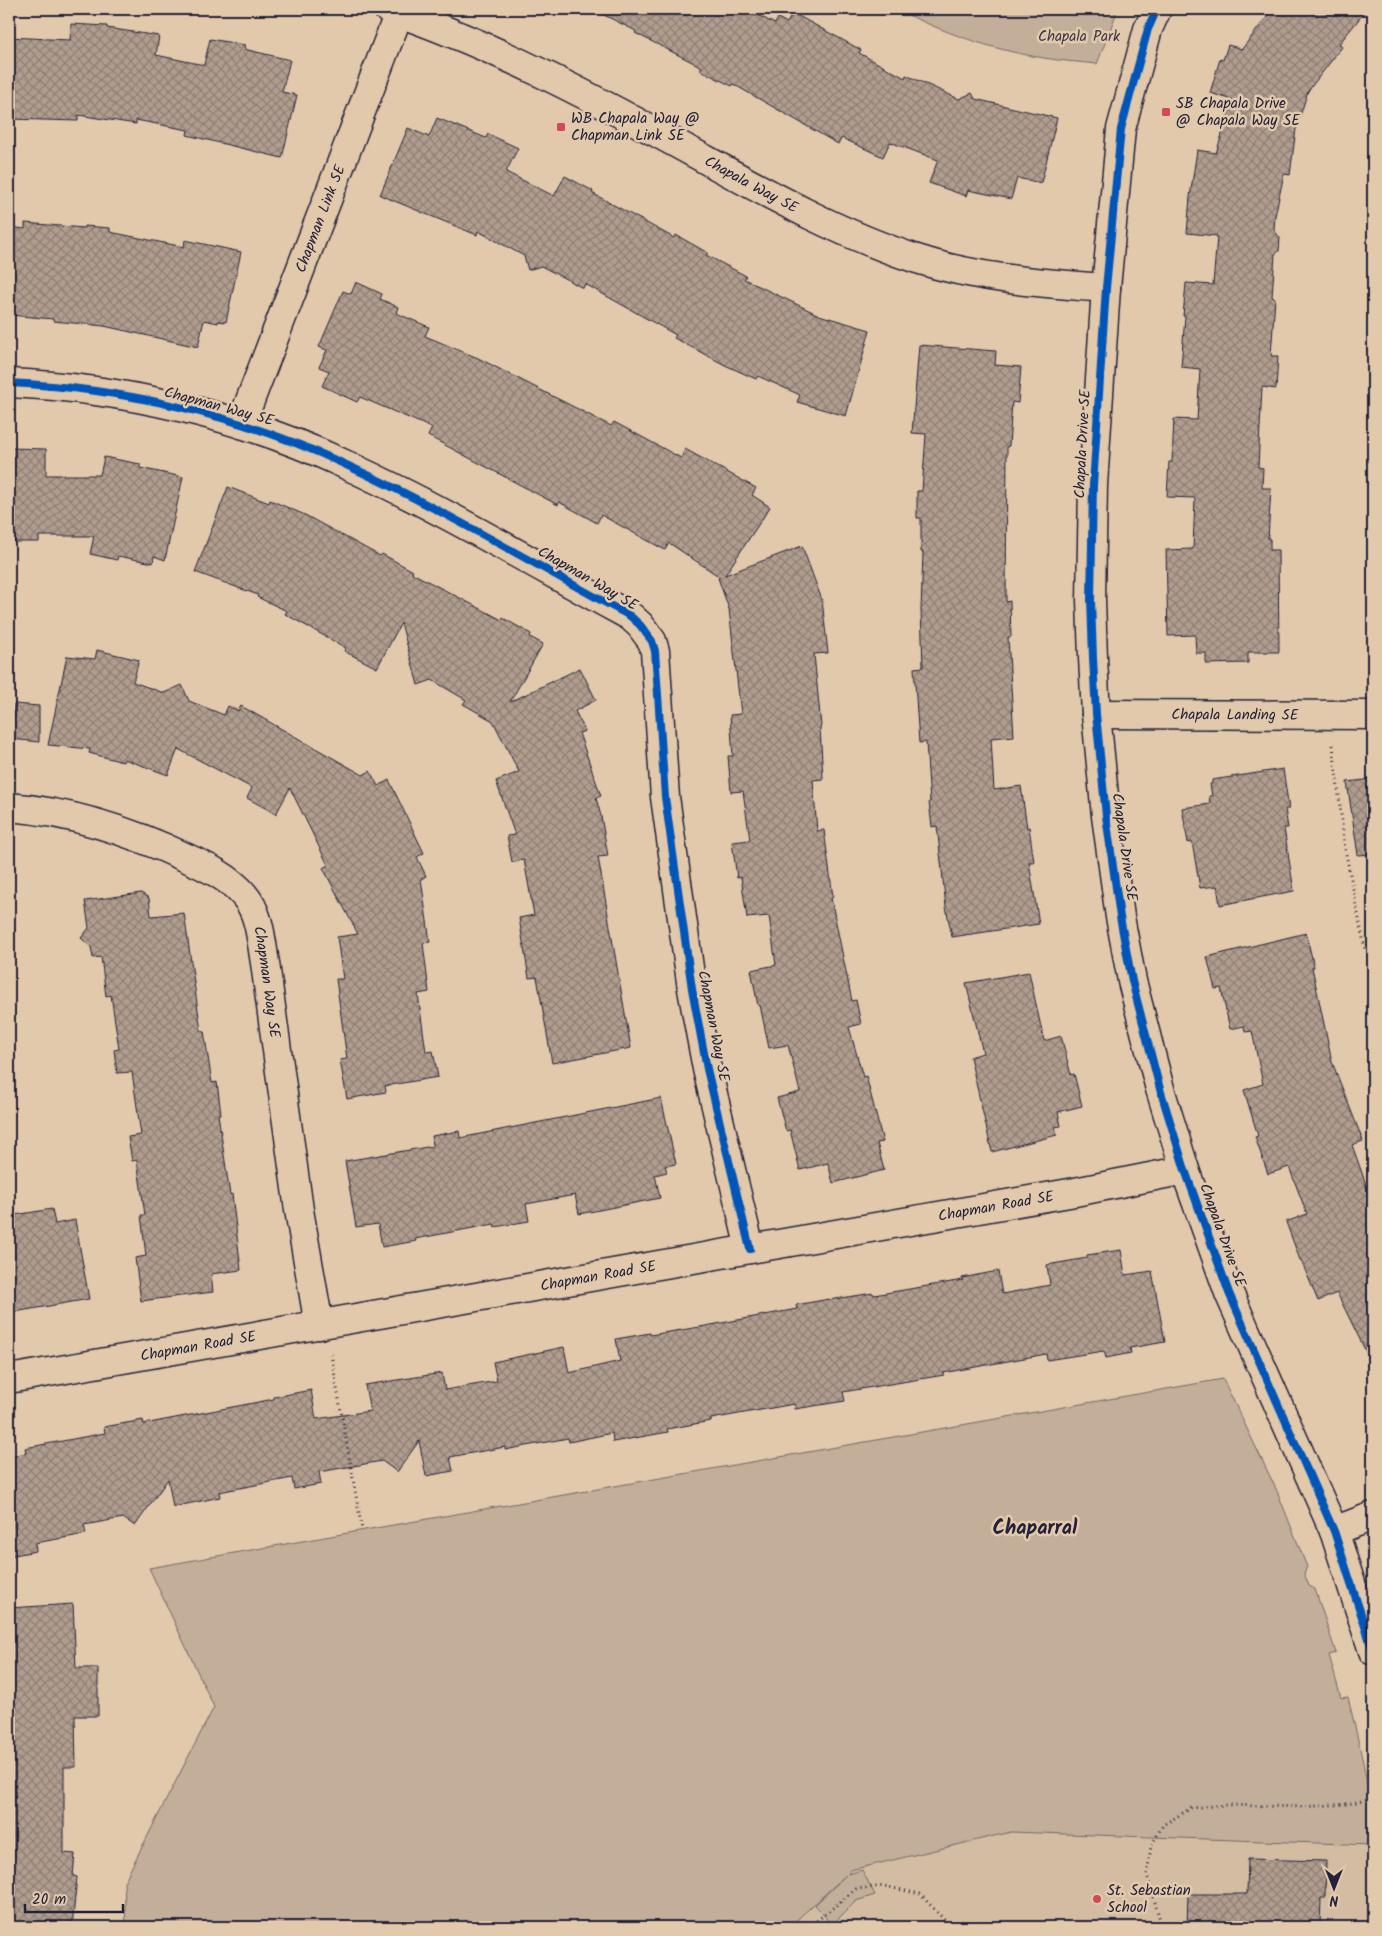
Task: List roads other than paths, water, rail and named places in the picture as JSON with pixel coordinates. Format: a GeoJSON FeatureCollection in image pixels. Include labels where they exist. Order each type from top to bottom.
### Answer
{"type":"FeatureCollection","features":[{"type":"Feature","properties":{"kind":"street","name":"Chapala Drive SE"},"geometry":{"type":"LineString","coordinates":[[1157,9],[1148,29],[1121,130],[1106,288],[1093,494],[1091,600],[1096,714],[1106,816],[1120,917],[1132,981],[1160,1089],[1184,1170],[1229,1293],[1334,1531],[1373,1651]]}},
{"type":"Feature","properties":{"kind":"street","name":"Chapala Way SE"},"geometry":{"type":"LineString","coordinates":[[394,11],[482,46],[562,82],[793,207],[850,234],[917,259],[966,272],[1016,281],[1106,288]]}},
{"type":"Feature","properties":{"kind":"street","name":"Chapman Link SE"},"geometry":{"type":"LineString","coordinates":[[241,424],[394,11]]}},
{"type":"Feature","properties":{"kind":"street","name":"Chapman Way SE"},"geometry":{"type":"LineString","coordinates":[[9,383],[82,390],[190,410],[241,424],[318,452],[388,484],[630,616],[640,625],[652,641],[657,664],[665,797],[692,989],[707,1069],[750,1249]]}},
{"type":"Feature","properties":{"kind":"street","name":"Chapala Landing SE"},"geometry":{"type":"LineString","coordinates":[[1096,714],[1373,715]]}},
{"type":"Feature","properties":{"kind":"street","name":"Chapman Way SE"},"geometry":{"type":"LineString","coordinates":[[9,806],[75,816],[153,842],[220,875],[235,886],[252,906],[258,923],[265,963],[299,1210],[319,1325]]}},
{"type":"Feature","properties":{"kind":"street","name":"Chapman Road SE"},"geometry":{"type":"LineString","coordinates":[[9,1379],[1075,1192],[1184,1170]]}},
{"type":"Feature","properties":{"kind":"street"},"geometry":{"type":"LineString","coordinates":[[1334,1531],[1373,1516]]}},
{"type":"Feature","properties":{"kind":"place","name":"SB Chapala Drive @ Chapala Way SE"},"geometry":{"type":"Point","coordinates":[1166,112]}},
{"type":"Feature","properties":{"kind":"place","name":"WB Chapala Way @ Chapman Link SE"},"geometry":{"type":"Point","coordinates":[561,127]}},
{"type":"Feature","properties":{"kind":"place","name":"St. Sebastian School"},"geometry":{"type":"Point","coordinates":[1097,1899]}},
{"type":"Feature","properties":{"kind":"district","name":"Chaparral"},"geometry":{"type":"Point","coordinates":[1035,1527]}},
{"type":"Feature","properties":{"kind":"park label","name":"Chapala Park"},"geometry":{"type":"Point","coordinates":[1079,36]}}]}
